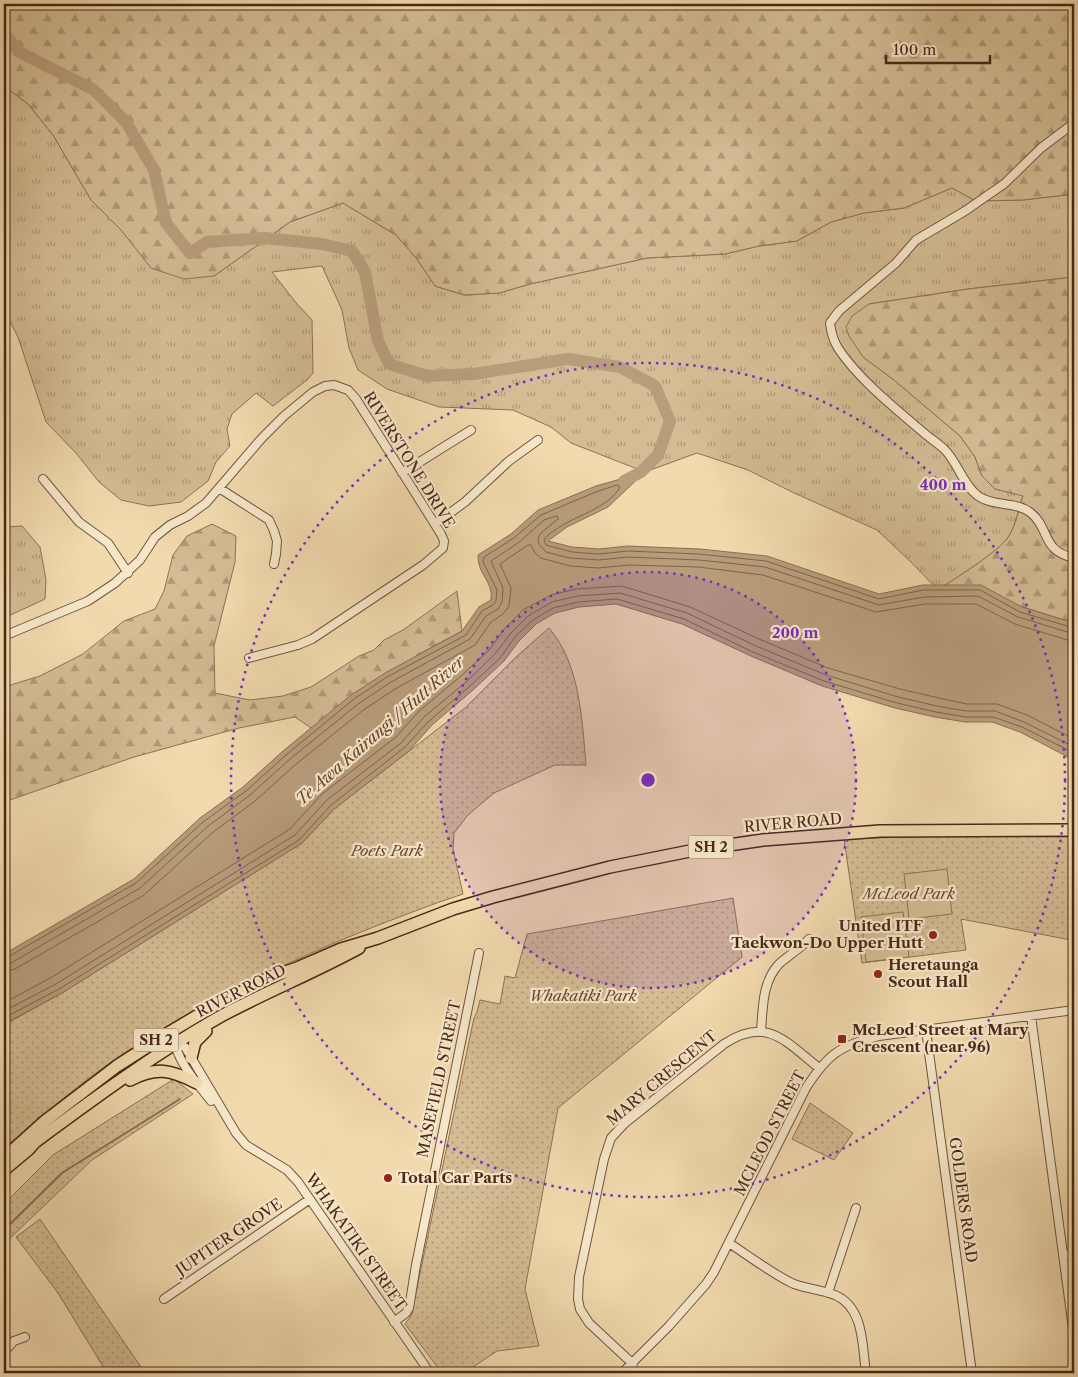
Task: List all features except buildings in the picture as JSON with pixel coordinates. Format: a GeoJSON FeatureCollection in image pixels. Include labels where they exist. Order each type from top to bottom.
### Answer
{"type":"FeatureCollection","features":[{"type":"Feature","properties":{"kind":"highway","name":"RIVER ROAD"},"geometry":{"type":"LineString","coordinates":[[4,1158],[45,1121],[90,1086],[163,1036],[212,1007],[271,976],[453,909],[501,894],[610,867],[704,848],[798,837],[880,831],[1074,830]]}},
{"type":"Feature","properties":{"kind":"highway","name":"RIVER ROAD"},"geometry":{"type":"LineString","coordinates":[[4,1170],[29,1150],[35,1142],[95,1097],[175,1044],[236,1008],[378,938]]}},
{"type":"Feature","properties":{"kind":"highway"},"geometry":{"type":"LineString","coordinates":[[30,1136],[47,1126],[105,1082],[160,1046],[169,1043],[175,1044],[177,1037],[184,1031],[297,968]]}},
{"type":"Feature","properties":{"kind":"highway"},"geometry":{"type":"LineString","coordinates":[[191,1058],[195,1042],[209,1028],[264,998],[274,990]]}},
{"type":"Feature","properties":{"kind":"highway"},"geometry":{"type":"LineString","coordinates":[[29,1150],[87,1108],[142,1074],[167,1071],[177,1073],[197,1083]]}},
{"type":"Feature","properties":{"kind":"street"},"geometry":{"type":"LineString","coordinates":[[1074,123],[1041,148],[1004,184],[966,211],[916,240],[896,263],[839,311],[830,323],[832,336],[837,348],[860,375],[945,450],[976,494],[986,501],[1021,508],[1032,514],[1056,550],[1074,558]]}},
{"type":"Feature","properties":{"kind":"street","name":"RIVERSTONE DRIVE"},"geometry":{"type":"LineString","coordinates":[[4,636],[88,601],[116,583],[128,573],[161,531],[200,509],[246,455],[284,416],[313,392],[328,385],[340,386],[352,394],[435,524],[443,538],[443,548],[423,565],[312,639],[298,645],[249,658]]}},
{"type":"Feature","properties":{"kind":"street"},"geometry":{"type":"LineString","coordinates":[[402,473],[471,430]]}},
{"type":"Feature","properties":{"kind":"street"},"geometry":{"type":"LineString","coordinates":[[435,524],[465,502],[514,457],[538,440]]}},
{"type":"Feature","properties":{"kind":"street"},"geometry":{"type":"LineString","coordinates":[[42,479],[79,522],[108,543],[128,573]]}},
{"type":"Feature","properties":{"kind":"street"},"geometry":{"type":"LineString","coordinates":[[219,488],[269,520],[277,541],[274,564]]}},
{"type":"Feature","properties":{"kind":"street"},"geometry":{"type":"LineString","coordinates":[[809,939],[779,964],[772,973],[764,996],[761,1031],[772,1033],[783,1040],[819,1068]]}},
{"type":"Feature","properties":{"kind":"street","name":"MASEFIELD STREET"},"geometry":{"type":"LineString","coordinates":[[394,1322],[406,1313],[409,1308],[479,953]]}},
{"type":"Feature","properties":{"kind":"street","name":"MCLEOD STREET"},"geometry":{"type":"LineString","coordinates":[[622,1373],[669,1326],[706,1284],[729,1243],[806,1088],[819,1068],[836,1052],[854,1042],[879,1036],[1074,1010]]}},
{"type":"Feature","properties":{"kind":"street"},"geometry":{"type":"LineString","coordinates":[[1031,1016],[1074,1336]]}},
{"type":"Feature","properties":{"kind":"street","name":"GOLDERS ROAD"},"geometry":{"type":"LineString","coordinates":[[926,1030],[972,1373]]}},
{"type":"Feature","properties":{"kind":"street","name":"MARY CRESCENT"},"geometry":{"type":"LineString","coordinates":[[632,1364],[589,1323],[580,1309],[578,1299],[579,1277],[608,1144],[625,1123],[724,1044],[738,1035],[761,1031]]}},
{"type":"Feature","properties":{"kind":"street","name":"WHAKATIKI STREET"},"geometry":{"type":"LineString","coordinates":[[175,1044],[177,1052],[197,1083],[246,1145],[290,1172],[430,1373]]}},
{"type":"Feature","properties":{"kind":"street","name":"WHAKATIKI STREET"},"geometry":{"type":"LineString","coordinates":[[175,1044],[185,1047],[225,1118]]}},
{"type":"Feature","properties":{"kind":"street","name":"JUPITER GROVE"},"geometry":{"type":"LineString","coordinates":[[164,1299],[310,1199]]}},
{"type":"Feature","properties":{"kind":"street"},"geometry":{"type":"LineString","coordinates":[[828,1293],[856,1208]]}},
{"type":"Feature","properties":{"kind":"street"},"geometry":{"type":"LineString","coordinates":[[729,1243],[793,1284],[828,1293],[844,1300],[852,1308],[857,1318],[866,1373]]}},
{"type":"Feature","properties":{"kind":"street"},"geometry":{"type":"LineString","coordinates":[[1063,1256],[1074,1254]]}},
{"type":"Feature","properties":{"kind":"street"},"geometry":{"type":"LineString","coordinates":[[4,1352],[14,1341],[25,1337]]}},
{"type":"Feature","properties":{"kind":"green space"},"geometry":{"type":"Polygon","coordinates":[[[4,4],[1074,4],[1074,194],[1023,200],[976,201],[952,188],[904,208],[864,213],[831,222],[797,241],[759,246],[725,254],[647,258],[530,284],[499,293],[464,295],[435,286],[417,259],[396,235],[343,203],[290,222],[214,276],[184,279],[151,268],[121,230],[91,200],[53,135],[28,104],[4,86],[4,4]]]}},
{"type":"Feature","properties":{"kind":"green space"},"geometry":{"type":"Polygon","coordinates":[[[4,86],[28,104],[53,135],[91,200],[121,230],[214,276],[290,222],[343,203],[396,235],[417,259],[435,286],[464,295],[499,293],[530,284],[647,258],[725,254],[759,246],[797,241],[831,222],[864,213],[904,208],[952,188],[976,201],[1023,200],[1074,194],[1074,277],[968,289],[869,304],[863,357],[894,380],[960,436],[975,457],[982,476],[995,489],[1023,495],[1009,536],[996,549],[938,590],[877,530],[748,470],[697,453],[645,472],[571,443],[551,427],[513,410],[439,407],[387,389],[358,370],[349,348],[342,310],[322,266],[272,272],[312,320],[313,373],[307,380],[273,406],[256,393],[232,414],[227,429],[230,446],[216,462],[208,481],[181,502],[149,506],[121,500],[99,482],[76,453],[46,422],[18,337],[4,310],[4,86]]]}},
{"type":"Feature","properties":{"kind":"green space"},"geometry":{"type":"Polygon","coordinates":[[[1074,277],[1074,623],[987,596],[938,590],[996,550],[1004,542],[1014,527],[1023,496],[995,489],[982,476],[975,457],[960,436],[894,380],[863,357],[849,336],[846,327],[852,316],[869,304],[968,289],[1074,277]]]}},
{"type":"Feature","properties":{"kind":"green space"},"geometry":{"type":"Polygon","coordinates":[[[212,524],[236,536],[235,562],[214,646],[215,693],[250,700],[283,696],[311,687],[359,656],[374,650],[384,640],[403,630],[457,591],[462,631],[419,654],[317,732],[295,717],[239,728],[134,757],[4,802],[4,687],[40,676],[83,654],[124,621],[155,609],[164,591],[173,555],[187,536],[212,524]]]}},
{"type":"Feature","properties":{"kind":"green space"},"geometry":{"type":"Polygon","coordinates":[[[22,526],[40,547],[46,580],[45,599],[4,618],[4,527],[22,526]]]}},
{"type":"Feature","properties":{"kind":"green space","name":"Poets Park"},"geometry":{"type":"Polygon","coordinates":[[[549,628],[567,658],[578,693],[586,765],[555,765],[494,793],[468,815],[454,833],[453,849],[463,894],[371,928],[309,954],[248,982],[160,1030],[98,1071],[4,1148],[4,1025],[62,993],[302,843],[334,809],[465,708],[516,657],[549,628]]]}},
{"type":"Feature","properties":{"kind":"green space","name":"McLeod Park"},"geometry":{"type":"Polygon","coordinates":[[[935,836],[1074,837],[1074,959],[1071,940],[961,919],[966,950],[862,963],[844,839],[935,836]]]}},
{"type":"Feature","properties":{"kind":"green space"},"geometry":{"type":"Polygon","coordinates":[[[947,869],[952,914],[909,919],[904,874],[947,869]]]}},
{"type":"Feature","properties":{"kind":"green space","name":"Whakatiki Park"},"geometry":{"type":"Polygon","coordinates":[[[733,898],[742,957],[558,1108],[525,1289],[539,1346],[497,1351],[464,1373],[442,1373],[405,1324],[411,1316],[474,1018],[480,1000],[500,1004],[505,976],[515,978],[527,934],[733,898]]]}},
{"type":"Feature","properties":{"kind":"green space"},"geometry":{"type":"Polygon","coordinates":[[[903,912],[909,957],[866,962],[861,917],[903,912]]]}},
{"type":"Feature","properties":{"kind":"green space"},"geometry":{"type":"Polygon","coordinates":[[[174,1079],[193,1094],[92,1160],[4,1244],[4,1204],[53,1155],[174,1079]]]}},
{"type":"Feature","properties":{"kind":"green space"},"geometry":{"type":"Polygon","coordinates":[[[810,1103],[853,1133],[834,1160],[792,1139],[810,1103]]]}},
{"type":"Feature","properties":{"kind":"green space"},"geometry":{"type":"Polygon","coordinates":[[[40,1219],[145,1373],[107,1373],[58,1293],[16,1237],[40,1219]]]}},
{"type":"Feature","properties":{"kind":"water","name":"Te Awa Kairangi / Hutt River"},"geometry":{"type":"Polygon","coordinates":[[[645,472],[608,507],[567,527],[548,541],[572,547],[599,549],[628,546],[700,549],[767,556],[879,594],[923,585],[981,585],[1022,607],[1074,623],[1074,758],[1068,757],[1020,732],[992,722],[965,722],[935,717],[895,708],[822,686],[682,624],[616,604],[579,607],[555,613],[536,624],[519,641],[504,661],[432,725],[409,751],[334,809],[302,843],[62,993],[4,1024],[4,954],[134,879],[200,818],[243,787],[351,695],[385,673],[462,631],[479,607],[491,600],[490,588],[480,568],[478,555],[511,534],[538,510],[596,486],[645,472]]]}},
{"type":"Feature","properties":{"kind":"waterway"},"geometry":{"type":"LineString","coordinates":[[4,33],[19,52],[94,90],[126,122],[154,170],[166,223],[190,253],[207,242],[265,238],[322,244],[352,251],[365,272],[378,341],[389,364],[427,376],[474,374],[568,359],[620,367],[655,386],[670,421],[658,455],[641,472],[624,481]]}},
{"type":"Feature","properties":{"kind":"waterway"},"geometry":{"type":"LineString","coordinates":[[4,1230],[62,1173],[180,1099]]}},
{"type":"Feature","properties":{"kind":"place","name":"United ITF Taekwon-Do Upper Hutt"},"geometry":{"type":"Point","coordinates":[933,935]}},
{"type":"Feature","properties":{"kind":"place","name":"Heretaunga Scout Hall"},"geometry":{"type":"Point","coordinates":[878,974]}},
{"type":"Feature","properties":{"kind":"place","name":"McLeod Street at Mary Crescent (near 96)"},"geometry":{"type":"Point","coordinates":[842,1039]}},
{"type":"Feature","properties":{"kind":"place","name":"Total Car Parts"},"geometry":{"type":"Point","coordinates":[388,1178]}}]}
